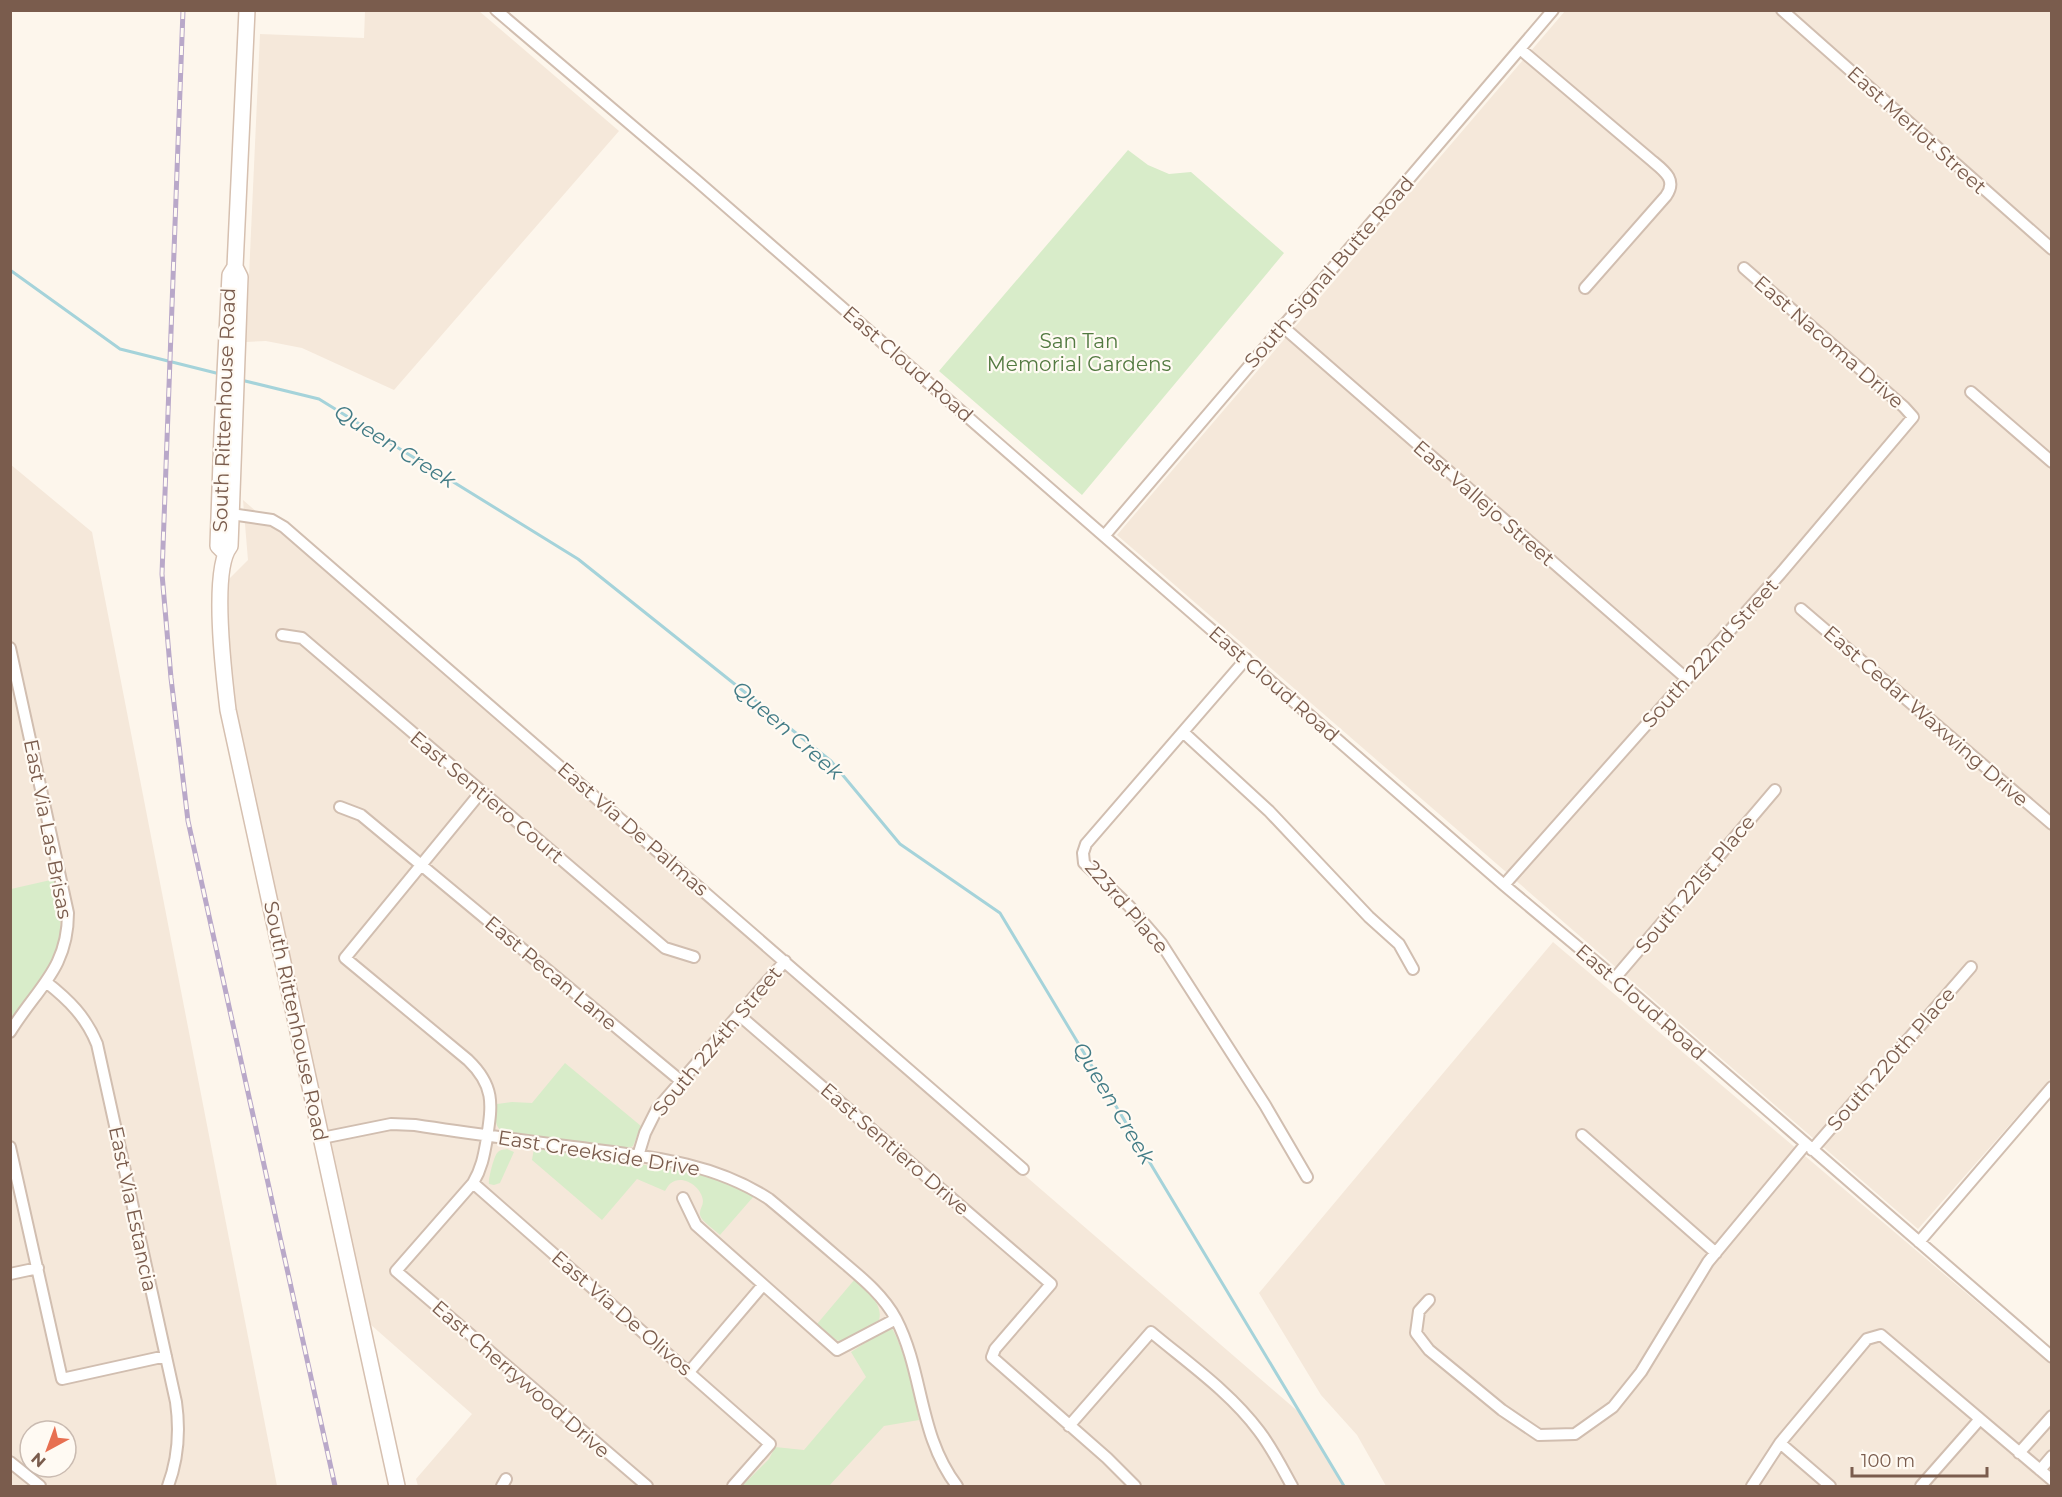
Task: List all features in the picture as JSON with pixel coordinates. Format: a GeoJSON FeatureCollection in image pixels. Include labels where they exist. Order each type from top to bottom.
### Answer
{"type":"FeatureCollection","features":[{"type":"Feature","properties":{"kind":"main road","name":"South Rittenhouse Road"},"geometry":{"type":"LineString","coordinates":[[225,553],[218,546],[228,435],[231,352],[230,275],[235,267],[247,10]]}},
{"type":"Feature","properties":{"kind":"main road","name":"South Rittenhouse Road"},"geometry":{"type":"LineString","coordinates":[[228,435],[230,546],[225,553],[220,616],[228,710],[397,1486]]}},
{"type":"Feature","properties":{"kind":"street","name":"East Cloud Road"},"geometry":{"type":"LineString","coordinates":[[496,10],[696,180],[1504,885],[1615,978],[2052,1358]]}},
{"type":"Feature","properties":{"kind":"street","name":"South Signal Butte Road"},"geometry":{"type":"LineString","coordinates":[[1105,535],[1553,10]]}},
{"type":"Feature","properties":{"kind":"street","name":"East Merlot Street"},"geometry":{"type":"LineString","coordinates":[[1782,10],[2052,249]]}},
{"type":"Feature","properties":{"kind":"street"},"geometry":{"type":"LineString","coordinates":[[1520,49],[1650,159],[1666,174],[1671,184],[1671,189],[1666,196],[1584,288]]}},
{"type":"Feature","properties":{"kind":"street","name":"East Nacoma Drive"},"geometry":{"type":"LineString","coordinates":[[1744,268],[1904,407],[1912,417]]}},
{"type":"Feature","properties":{"kind":"street","name":"East Vallejo Street"},"geometry":{"type":"LineString","coordinates":[[1282,326],[1687,679]]}},
{"type":"Feature","properties":{"kind":"street"},"geometry":{"type":"LineString","coordinates":[[1971,392],[2052,462]]}},
{"type":"Feature","properties":{"kind":"street","name":"South 222nd Street"},"geometry":{"type":"LineString","coordinates":[[1504,885],[1787,566],[1912,417]]}},
{"type":"Feature","properties":{"kind":"street","name":"East Via De Palmas"},"geometry":{"type":"LineString","coordinates":[[231,513],[272,520],[284,527],[1023,1169]]}},
{"type":"Feature","properties":{"kind":"street","name":"East Cedar Waxwing Drive"},"geometry":{"type":"LineString","coordinates":[[1801,609],[2052,824]]}},
{"type":"Feature","properties":{"kind":"street","name":"East Sentiero Court"},"geometry":{"type":"LineString","coordinates":[[282,635],[302,638],[665,948],[694,957]]}},
{"type":"Feature","properties":{"kind":"street","name":"East Via Las Brisas"},"geometry":{"type":"LineString","coordinates":[[10,648],[68,913],[63,952],[58,964],[10,1032]]}},
{"type":"Feature","properties":{"kind":"street","name":"223rd Place"},"geometry":{"type":"LineString","coordinates":[[1246,659],[1086,844],[1083,853],[1084,863],[1129,906],[1161,943],[1265,1105],[1307,1177]]}},
{"type":"Feature","properties":{"kind":"street"},"geometry":{"type":"LineString","coordinates":[[1183,732],[1269,811],[1369,917],[1399,944],[1413,969]]}},
{"type":"Feature","properties":{"kind":"street","name":"South 221st Place"},"geometry":{"type":"LineString","coordinates":[[1615,978],[1775,790]]}},
{"type":"Feature","properties":{"kind":"street"},"geometry":{"type":"LineString","coordinates":[[473,1183],[480,1171],[492,1111],[491,1097],[485,1079],[477,1068],[345,958],[481,792]]}},
{"type":"Feature","properties":{"kind":"street","name":"East Pecan Lane"},"geometry":{"type":"LineString","coordinates":[[340,807],[362,815],[681,1081]]}},
{"type":"Feature","properties":{"kind":"street","name":"South 224th Street"},"geometry":{"type":"LineString","coordinates":[[638,1156],[645,1133],[657,1109],[785,961]]}},
{"type":"Feature","properties":{"kind":"street","name":"South 220th Place"},"geometry":{"type":"LineString","coordinates":[[1429,1300],[1419,1311],[1416,1333],[1429,1350],[1502,1410],[1539,1435],[1575,1434],[1613,1407],[1641,1372],[1708,1262],[1808,1147],[1971,967]]}},
{"type":"Feature","properties":{"kind":"street","name":"East Via Estancia"},"geometry":{"type":"LineString","coordinates":[[46,982],[78,1010],[97,1044],[178,1414],[176,1455],[168,1486]]}},
{"type":"Feature","properties":{"kind":"street","name":"East Sentiero Drive"},"geometry":{"type":"LineString","coordinates":[[739,1015],[1051,1284],[995,1350],[992,1357],[1069,1426]]}},
{"type":"Feature","properties":{"kind":"street"},"geometry":{"type":"LineString","coordinates":[[1919,1242],[2052,1088]]}},
{"type":"Feature","properties":{"kind":"street","name":"East Creekside Drive"},"geometry":{"type":"LineString","coordinates":[[322,1138],[382,1125],[400,1124],[638,1156],[700,1167],[759,1191],[770,1198],[874,1289],[896,1319],[909,1353],[930,1436],[938,1455],[957,1486]]}},
{"type":"Feature","properties":{"kind":"street"},"geometry":{"type":"LineString","coordinates":[[1582,1135],[1716,1253]]}},
{"type":"Feature","properties":{"kind":"street"},"geometry":{"type":"LineString","coordinates":[[10,1147],[62,1379],[166,1356]]}},
{"type":"Feature","properties":{"kind":"street","name":"East Cherrywood Drive"},"geometry":{"type":"LineString","coordinates":[[473,1183],[396,1271],[647,1486]]}},
{"type":"Feature","properties":{"kind":"street","name":"East Via De Olivos"},"geometry":{"type":"LineString","coordinates":[[473,1183],[770,1444],[733,1486]]}},
{"type":"Feature","properties":{"kind":"street"},"geometry":{"type":"LineString","coordinates":[[683,1198],[696,1225],[837,1350],[896,1319]]}},
{"type":"Feature","properties":{"kind":"street"},"geometry":{"type":"LineString","coordinates":[[10,1274],[38,1268]]}},
{"type":"Feature","properties":{"kind":"street"},"geometry":{"type":"LineString","coordinates":[[689,1372],[764,1285]]}},
{"type":"Feature","properties":{"kind":"street"},"geometry":{"type":"LineString","coordinates":[[1135,1486],[1107,1458],[1069,1426],[1151,1332],[1219,1388],[1241,1410],[1260,1432],[1292,1486]]}},
{"type":"Feature","properties":{"kind":"street"},"geometry":{"type":"LineString","coordinates":[[1752,1486],[1780,1443],[1867,1340],[1881,1335],[2052,1480]]}},
{"type":"Feature","properties":{"kind":"street"},"geometry":{"type":"LineString","coordinates":[[1921,1486],[1980,1419]]}},
{"type":"Feature","properties":{"kind":"street"},"geometry":{"type":"LineString","coordinates":[[2019,1453],[2050,1419]]}},
{"type":"Feature","properties":{"kind":"street"},"geometry":{"type":"LineString","coordinates":[[1780,1443],[1830,1486]]}},
{"type":"Feature","properties":{"kind":"street"},"geometry":{"type":"LineString","coordinates":[[2040,1470],[2052,1456]]}},
{"type":"Feature","properties":{"kind":"street"},"geometry":{"type":"LineString","coordinates":[[10,1462],[40,1486]]}},
{"type":"Feature","properties":{"kind":"shaded area"},"geometry":{"type":"Polygon","coordinates":[[[365,11],[479,11],[619,131],[394,390],[302,348],[266,341],[246,342],[260,34],[364,38],[365,11]]]}},
{"type":"Feature","properties":{"kind":"shaded area"},"geometry":{"type":"Polygon","coordinates":[[[1565,11],[2051,11],[2051,1078],[1918,1229],[1117,535],[1565,11]]]}},
{"type":"Feature","properties":{"kind":"shaded area"},"geometry":{"type":"Polygon","coordinates":[[[10,464],[92,532],[277,1486],[11,1486],[10,464]]]}},
{"type":"Feature","properties":{"kind":"shaded area"},"geometry":{"type":"Polygon","coordinates":[[[243,500],[1301,1414],[1344,1486],[418,1486],[416,1479],[472,1414],[370,1324],[322,1138],[228,710],[221,587],[248,560],[243,500]]]}},
{"type":"Feature","properties":{"kind":"shaded area"},"geometry":{"type":"Polygon","coordinates":[[[1553,942],[2051,1365],[2051,1486],[1386,1486],[1357,1435],[1321,1395],[1259,1293],[1553,942]]]}},
{"type":"Feature","properties":{"kind":"green space","name":"San Tan Memorial Gardens"},"geometry":{"type":"Polygon","coordinates":[[[1128,150],[1148,165],[1169,174],[1191,172],[1284,253],[1082,495],[939,371],[1128,150]]]}},
{"type":"Feature","properties":{"kind":"green space"},"geometry":{"type":"Polygon","coordinates":[[[55,879],[59,904],[59,941],[47,971],[11,1020],[11,889],[55,879]]]}},
{"type":"Feature","properties":{"kind":"green space"},"geometry":{"type":"Polygon","coordinates":[[[565,1063],[641,1126],[633,1146],[625,1150],[507,1133],[499,1128],[496,1122],[497,1104],[532,1103],[565,1063]]]}},
{"type":"Feature","properties":{"kind":"green space"},"geometry":{"type":"Polygon","coordinates":[[[534,1148],[697,1173],[730,1183],[754,1196],[720,1235],[701,1218],[702,1196],[691,1183],[676,1181],[670,1184],[665,1191],[637,1179],[602,1220],[532,1160],[534,1148]]]}},
{"type":"Feature","properties":{"kind":"green space"},"geometry":{"type":"Polygon","coordinates":[[[507,1149],[514,1152],[500,1183],[489,1184],[496,1154],[500,1150],[507,1149]]]}},
{"type":"Feature","properties":{"kind":"green space"},"geometry":{"type":"Polygon","coordinates":[[[855,1279],[879,1308],[879,1320],[845,1341],[836,1340],[817,1324],[855,1279]]]}},
{"type":"Feature","properties":{"kind":"green space"},"geometry":{"type":"Polygon","coordinates":[[[891,1326],[905,1360],[919,1420],[884,1426],[829,1486],[742,1486],[769,1459],[775,1447],[804,1450],[866,1377],[851,1352],[891,1326]]]}},
{"type":"Feature","properties":{"kind":"waterway","name":"Queen Creek"},"geometry":{"type":"LineString","coordinates":[[10,270],[120,349],[220,374]]}},
{"type":"Feature","properties":{"kind":"waterway","name":"Queen Creek"},"geometry":{"type":"LineString","coordinates":[[241,380],[319,399],[578,559],[831,761],[900,844],[1000,913],[1344,1486]]}},
{"type":"Feature","properties":{"kind":"railway"},"geometry":{"type":"LineString","coordinates":[[183,10],[162,574],[171,678],[188,821],[335,1486]]}}]}
